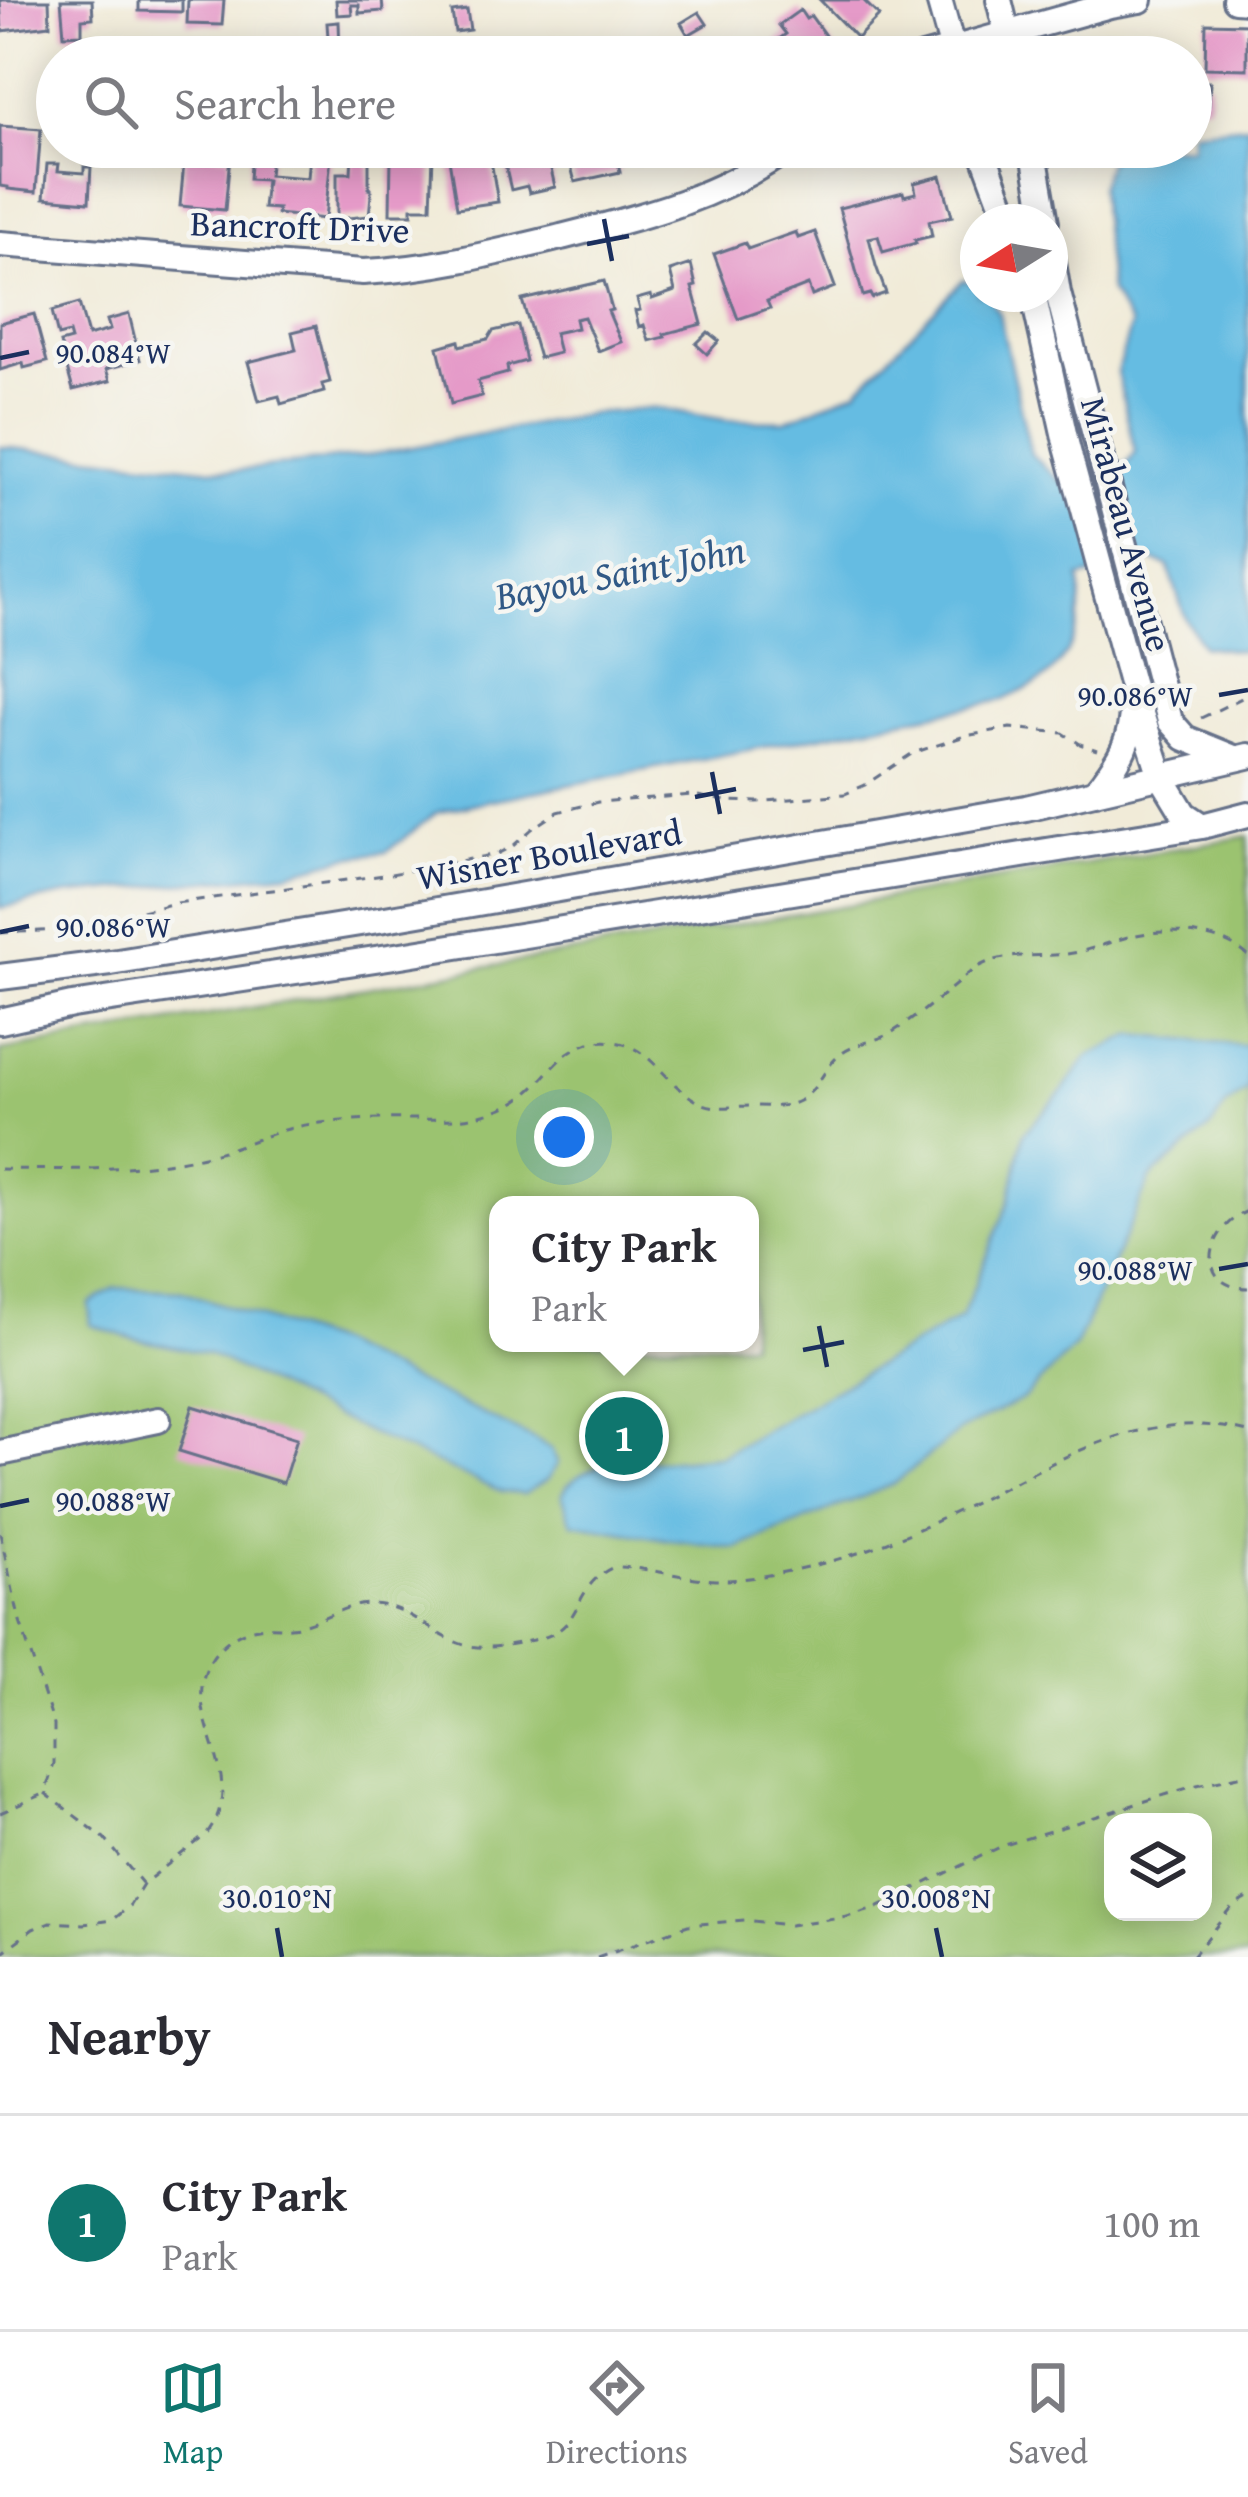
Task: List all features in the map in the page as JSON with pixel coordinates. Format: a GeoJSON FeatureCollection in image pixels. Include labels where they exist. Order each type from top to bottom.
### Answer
{"type":"FeatureCollection","features":[{"type":"Feature","properties":{"kind":"street"},"geometry":{"type":"LineString","coordinates":[[939,0],[949,36]]}},
{"type":"Feature","properties":{"kind":"street"},"geometry":{"type":"LineString","coordinates":[[999,0],[1009,36]]}},
{"type":"Feature","properties":{"kind":"street"},"geometry":{"type":"LineString","coordinates":[[1033,36],[1110,5],[1140,0]]}},
{"type":"Feature","properties":{"kind":"street"},"geometry":{"type":"LineString","coordinates":[[1235,0],[1248,1]]}},
{"type":"Feature","properties":{"kind":"street","name":"Bancroft Drive"},"geometry":{"type":"LineString","coordinates":[[0,244],[363,272],[410,270],[670,208],[713,193],[760,168]]}},
{"type":"Feature","properties":{"kind":"street"},"geometry":{"type":"LineString","coordinates":[[990,168],[1003,204]]}},
{"type":"Feature","properties":{"kind":"street"},"geometry":{"type":"LineString","coordinates":[[1037,168],[1043,204]]}},
{"type":"Feature","properties":{"kind":"street","name":"Mirabeau Avenue"},"geometry":{"type":"LineString","coordinates":[[1037,312],[1067,447],[1131,683],[1161,776],[1184,814],[1202,826]]}},
{"type":"Feature","properties":{"kind":"street","name":"Mirabeau Avenue"},"geometry":{"type":"LineString","coordinates":[[1063,312],[1161,697],[1169,721],[1179,731]]}},
{"type":"Feature","properties":{"kind":"street"},"geometry":{"type":"LineString","coordinates":[[1095,792],[1125,748],[1133,719],[1131,683]]}},
{"type":"Feature","properties":{"kind":"street"},"geometry":{"type":"LineString","coordinates":[[1179,731],[1198,745],[1242,758]]}},
{"type":"Feature","properties":{"kind":"street","name":"Wisner Boulevard"},"geometry":{"type":"LineString","coordinates":[[0,977],[362,922],[1026,808],[1242,758]]}},
{"type":"Feature","properties":{"kind":"street","name":"Wisner Boulevard"},"geometry":{"type":"LineString","coordinates":[[0,1021],[72,1005],[1202,826],[1248,814]]}},
{"type":"Feature","properties":{"kind":"street"},"geometry":{"type":"LineString","coordinates":[[0,1453],[158,1420]]}},
{"type":"Feature","properties":{"kind":"path"},"geometry":{"type":"LineString","coordinates":[[1179,731],[1248,695]]}},
{"type":"Feature","properties":{"kind":"path"},"geometry":{"type":"LineString","coordinates":[[0,933],[59,930],[176,903],[391,874],[497,854],[558,812],[598,802],[692,795],[758,802],[845,794],[935,744],[1010,728],[1063,733],[1101,751],[1125,748]]}},
{"type":"Feature","properties":{"kind":"path"},"geometry":{"type":"LineString","coordinates":[[0,1169],[129,1167],[206,1156],[307,1125],[470,1118],[510,1105],[567,1052],[603,1041],[621,1042],[641,1053],[703,1104],[718,1108],[783,1106],[811,1092],[835,1058],[895,1031],[986,963],[1070,954],[1158,932],[1213,937],[1239,947],[1248,956]]}},
{"type":"Feature","properties":{"kind":"path"},"geometry":{"type":"LineString","coordinates":[[1248,1210],[1223,1226],[1212,1265],[1227,1285],[1248,1288]]}},
{"type":"Feature","properties":{"kind":"path"},"geometry":{"type":"LineString","coordinates":[[0,1954],[18,1938],[50,1922],[112,1920],[130,1905],[143,1884],[214,1826],[222,1775],[201,1693],[205,1672],[227,1640],[249,1630],[303,1625],[356,1605],[383,1605],[457,1643],[481,1648],[539,1639],[559,1633],[571,1620],[586,1586],[614,1567],[720,1580],[825,1563],[912,1533],[1106,1438],[1176,1426],[1248,1432]]}},
{"type":"Feature","properties":{"kind":"path"},"geometry":{"type":"LineString","coordinates":[[0,1533],[20,1622],[55,1725],[54,1764],[45,1793],[0,1813]]}},
{"type":"Feature","properties":{"kind":"path"},"geometry":{"type":"LineString","coordinates":[[597,1957],[688,1925],[745,1920],[790,1925],[847,1916],[875,1908],[1001,1846],[1175,1791],[1248,1774]]}},
{"type":"Feature","properties":{"kind":"path"},"geometry":{"type":"LineString","coordinates":[[45,1793],[104,1838],[143,1884]]}},
{"type":"Feature","properties":{"kind":"path"},"geometry":{"type":"LineString","coordinates":[[1192,1957],[1234,1906],[1248,1898]]}},
{"type":"Feature","properties":{"kind":"green space"},"geometry":{"type":"Polygon","coordinates":[[[1248,836],[1248,1957],[0,1957],[0,1051],[1248,836]]]}},
{"type":"Feature","properties":{"kind":"water","name":"Bayou Saint John"},"geometry":{"type":"Polygon","coordinates":[[[1248,125],[1248,649],[1203,646],[1186,620],[1168,566],[1151,560],[1080,578],[1079,619],[1065,655],[1042,681],[1003,700],[436,813],[386,852],[287,873],[65,895],[0,908],[0,447],[234,471],[370,455],[596,413],[657,408],[726,420],[785,421],[856,391],[960,283],[960,312],[999,314],[1031,454],[1060,481],[1128,463],[1135,452],[1117,372],[1131,325],[1110,292],[1099,188],[1106,168],[1212,168],[1212,129],[1248,125]]]}},
{"type":"Feature","properties":{"kind":"water"},"geometry":{"type":"Polygon","coordinates":[[[1133,1035],[1248,1044],[1248,1089],[1151,1177],[1076,1345],[1024,1398],[959,1431],[894,1484],[736,1548],[572,1523],[562,1495],[582,1474],[612,1460],[720,1456],[962,1317],[1010,1200],[1024,1133],[1088,1057],[1133,1035]]]}},
{"type":"Feature","properties":{"kind":"water"},"geometry":{"type":"Polygon","coordinates":[[[115,1288],[182,1291],[334,1343],[536,1440],[551,1450],[558,1463],[547,1480],[524,1494],[501,1492],[209,1354],[91,1325],[89,1304],[115,1288]]]}},
{"type":"Feature","properties":{"kind":"building"},"geometry":{"type":"Polygon","coordinates":[[[0,0],[49,0],[50,25],[2,31],[0,0]]]}},
{"type":"Feature","properties":{"kind":"building"},"geometry":{"type":"Polygon","coordinates":[[[61,0],[92,0],[93,18],[82,19],[82,34],[64,35],[61,0]]]}},
{"type":"Feature","properties":{"kind":"building"},"geometry":{"type":"Polygon","coordinates":[[[139,0],[182,0],[182,12],[139,11],[139,0]]]}},
{"type":"Feature","properties":{"kind":"building"},"geometry":{"type":"Polygon","coordinates":[[[188,0],[224,0],[222,25],[187,24],[188,0]]]}},
{"type":"Feature","properties":{"kind":"building"},"geometry":{"type":"Polygon","coordinates":[[[336,0],[382,0],[383,11],[359,13],[359,5],[351,5],[352,14],[337,15],[336,0]]]}},
{"type":"Feature","properties":{"kind":"building"},"geometry":{"type":"Polygon","coordinates":[[[820,0],[863,0],[879,16],[855,36],[820,0]]]}},
{"type":"Feature","properties":{"kind":"building"},"geometry":{"type":"Polygon","coordinates":[[[467,10],[470,30],[455,32],[452,12],[467,10]]]}},
{"type":"Feature","properties":{"kind":"building"},"geometry":{"type":"Polygon","coordinates":[[[800,10],[806,19],[811,16],[825,36],[783,36],[779,25],[800,10]]]}},
{"type":"Feature","properties":{"kind":"building"},"geometry":{"type":"Polygon","coordinates":[[[699,12],[707,24],[688,35],[681,23],[699,12]]]}},
{"type":"Feature","properties":{"kind":"building"},"geometry":{"type":"Polygon","coordinates":[[[339,22],[339,36],[328,36],[327,23],[339,22]]]}},
{"type":"Feature","properties":{"kind":"building"},"geometry":{"type":"Polygon","coordinates":[[[1206,23],[1247,24],[1247,69],[1212,68],[1212,36],[1206,36],[1206,23]]]}},
{"type":"Feature","properties":{"kind":"building"},"geometry":{"type":"Polygon","coordinates":[[[0,126],[36,129],[36,192],[0,186],[0,126]]]}},
{"type":"Feature","properties":{"kind":"building"},"geometry":{"type":"Polygon","coordinates":[[[47,168],[84,173],[84,168],[91,168],[89,202],[44,198],[47,168]]]}},
{"type":"Feature","properties":{"kind":"building"},"geometry":{"type":"Polygon","coordinates":[[[184,168],[229,168],[225,210],[180,206],[184,168]]]}},
{"type":"Feature","properties":{"kind":"building"},"geometry":{"type":"Polygon","coordinates":[[[250,168],[270,168],[269,175],[308,178],[309,168],[330,168],[325,219],[263,208],[266,180],[249,179],[250,168]]]}},
{"type":"Feature","properties":{"kind":"building"},"geometry":{"type":"Polygon","coordinates":[[[351,168],[369,168],[369,216],[337,219],[337,173],[351,173],[351,168]]]}},
{"type":"Feature","properties":{"kind":"building"},"geometry":{"type":"Polygon","coordinates":[[[391,168],[433,168],[431,208],[390,214],[391,168]]]}},
{"type":"Feature","properties":{"kind":"building"},"geometry":{"type":"Polygon","coordinates":[[[450,168],[492,168],[498,202],[457,208],[450,168]]]}},
{"type":"Feature","properties":{"kind":"building"},"geometry":{"type":"Polygon","coordinates":[[[506,168],[551,168],[555,187],[529,193],[527,186],[511,190],[506,168]]]}},
{"type":"Feature","properties":{"kind":"building"},"geometry":{"type":"Polygon","coordinates":[[[571,168],[619,168],[620,172],[575,182],[571,168]]]}},
{"type":"Feature","properties":{"kind":"building"},"geometry":{"type":"Polygon","coordinates":[[[941,176],[952,216],[929,221],[932,236],[883,252],[878,236],[869,238],[886,293],[863,296],[839,208],[916,193],[914,183],[941,176]]]}},
{"type":"Feature","properties":{"kind":"building"},"geometry":{"type":"Polygon","coordinates":[[[796,232],[798,238],[815,232],[835,287],[812,296],[808,285],[767,301],[770,308],[738,319],[714,254],[745,243],[748,249],[796,232]]]}},
{"type":"Feature","properties":{"kind":"building"},"geometry":{"type":"Polygon","coordinates":[[[691,264],[702,324],[649,341],[644,325],[639,327],[637,299],[675,291],[670,271],[691,264]]]}},
{"type":"Feature","properties":{"kind":"building"},"geometry":{"type":"Polygon","coordinates":[[[604,281],[612,310],[608,311],[621,342],[598,351],[584,317],[575,319],[577,328],[554,333],[559,353],[539,358],[522,300],[604,281]]]}},
{"type":"Feature","properties":{"kind":"building"},"geometry":{"type":"Polygon","coordinates":[[[79,303],[88,336],[110,330],[107,320],[129,314],[140,360],[106,369],[110,381],[73,390],[60,343],[71,340],[69,333],[58,336],[52,311],[79,303]]]}},
{"type":"Feature","properties":{"kind":"building"},"geometry":{"type":"Polygon","coordinates":[[[34,314],[47,362],[0,370],[0,323],[34,314]]]}},
{"type":"Feature","properties":{"kind":"building"},"geometry":{"type":"Polygon","coordinates":[[[518,325],[526,361],[507,366],[508,373],[478,381],[482,396],[451,404],[438,347],[488,339],[493,331],[518,325]]]}},
{"type":"Feature","properties":{"kind":"building"},"geometry":{"type":"Polygon","coordinates":[[[316,326],[330,382],[322,384],[324,392],[281,404],[279,396],[259,401],[248,362],[296,350],[292,332],[316,326]]]}},
{"type":"Feature","properties":{"kind":"building"},"geometry":{"type":"Polygon","coordinates":[[[708,332],[719,341],[707,354],[696,344],[708,332]]]}},
{"type":"Feature","properties":{"kind":"building"},"geometry":{"type":"Polygon","coordinates":[[[193,1406],[297,1438],[283,1483],[179,1451],[193,1406]]]}},
{"type":"Feature","properties":{"kind":"place","name":"City Park"},"geometry":{"type":"Point","coordinates":[624,1436]}}]}
